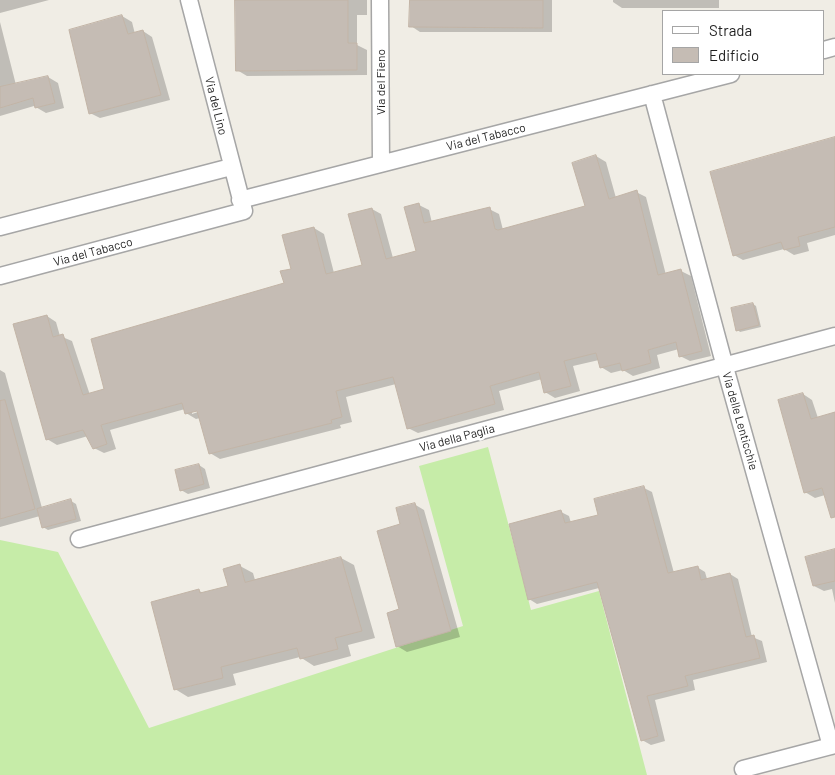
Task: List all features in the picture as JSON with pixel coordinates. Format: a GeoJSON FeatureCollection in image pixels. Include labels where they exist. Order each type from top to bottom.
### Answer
{"type":"FeatureCollection","features":[{"type":"Feature","properties":{"kind":"street","name":"Via del Lino"},"geometry":{"type":"LineString","coordinates":[[189,0],[242,205]]}},
{"type":"Feature","properties":{"kind":"street","name":"Via del Fieno"},"geometry":{"type":"LineString","coordinates":[[380,0],[382,163]]}},
{"type":"Feature","properties":{"kind":"street","name":"Via del Tabacco"},"geometry":{"type":"LineString","coordinates":[[0,276],[382,163],[727,75]]}},
{"type":"Feature","properties":{"kind":"street","name":"Via delle Lenticchie"},"geometry":{"type":"LineString","coordinates":[[652,94],[725,367],[833,746]]}},
{"type":"Feature","properties":{"kind":"street"},"geometry":{"type":"LineString","coordinates":[[0,227],[231,167]]}},
{"type":"Feature","properties":{"kind":"street","name":"Via della Paglia"},"geometry":{"type":"LineString","coordinates":[[79,539],[835,336]]}},
{"type":"Feature","properties":{"kind":"street"},"geometry":{"type":"LineString","coordinates":[[743,769],[833,746]]}},
{"type":"Feature","properties":{"kind":"green space"},"geometry":{"type":"Polygon","coordinates":[[[488,447],[531,610],[599,591],[647,775],[0,775],[0,540],[58,552],[149,728],[463,626],[419,466],[488,447]]]}},
{"type":"Feature","properties":{"kind":"building"},"geometry":{"type":"Polygon","coordinates":[[[235,0],[348,0],[348,43],[357,43],[357,70],[236,71],[235,0]]]}},
{"type":"Feature","properties":{"kind":"building"},"geometry":{"type":"Polygon","coordinates":[[[410,0],[543,0],[543,28],[409,27],[410,0]]]}},
{"type":"Feature","properties":{"kind":"building"},"geometry":{"type":"Polygon","coordinates":[[[122,15],[128,34],[143,30],[161,95],[89,114],[69,30],[122,15]]]}},
{"type":"Feature","properties":{"kind":"building"},"geometry":{"type":"Polygon","coordinates":[[[48,76],[55,103],[35,108],[33,98],[0,108],[0,87],[48,76]]]}},
{"type":"Feature","properties":{"kind":"building"},"geometry":{"type":"Polygon","coordinates":[[[835,137],[835,227],[798,237],[800,246],[784,250],[781,242],[733,256],[710,172],[835,137]]]}},
{"type":"Feature","properties":{"kind":"building"},"geometry":{"type":"Polygon","coordinates":[[[596,155],[609,199],[637,190],[658,275],[681,269],[702,351],[679,357],[676,342],[648,350],[651,363],[622,371],[620,363],[600,368],[596,353],[564,361],[571,386],[544,393],[539,372],[490,386],[495,404],[407,429],[393,377],[336,391],[342,417],[331,420],[332,423],[209,454],[197,411],[185,414],[182,403],[101,425],[107,444],[93,449],[83,430],[46,440],[13,324],[47,315],[53,337],[63,334],[83,395],[104,389],[91,339],[284,283],[280,271],[291,269],[282,235],[314,227],[326,274],[362,265],[348,214],[372,208],[386,259],[416,251],[404,207],[419,203],[424,223],[490,207],[495,229],[498,230],[585,206],[572,163],[596,155]]]}},
{"type":"Feature","properties":{"kind":"building"},"geometry":{"type":"Polygon","coordinates":[[[753,303],[759,325],[736,331],[731,308],[753,303]]]}},
{"type":"Feature","properties":{"kind":"building"},"geometry":{"type":"Polygon","coordinates":[[[803,393],[811,419],[835,412],[835,517],[831,518],[822,488],[804,493],[778,400],[803,393]]]}},
{"type":"Feature","properties":{"kind":"building"},"geometry":{"type":"Polygon","coordinates":[[[5,400],[35,509],[0,519],[0,401],[5,400]]]}},
{"type":"Feature","properties":{"kind":"building"},"geometry":{"type":"Polygon","coordinates":[[[199,464],[204,484],[180,491],[175,470],[199,464]]]}},
{"type":"Feature","properties":{"kind":"building"},"geometry":{"type":"Polygon","coordinates":[[[644,486],[668,573],[698,566],[701,580],[730,573],[746,637],[754,635],[760,658],[685,676],[688,686],[647,696],[658,736],[641,741],[597,582],[528,600],[509,524],[561,510],[565,523],[598,515],[594,499],[644,486]]]}},
{"type":"Feature","properties":{"kind":"building"},"geometry":{"type":"Polygon","coordinates":[[[71,499],[76,519],[42,528],[37,509],[71,499]]]}},
{"type":"Feature","properties":{"kind":"building"},"geometry":{"type":"Polygon","coordinates":[[[415,503],[451,631],[396,647],[387,613],[399,609],[377,531],[400,524],[396,508],[415,503]]]}},
{"type":"Feature","properties":{"kind":"building"},"geometry":{"type":"Polygon","coordinates":[[[835,549],[835,581],[813,586],[805,557],[835,549]]]}},
{"type":"Feature","properties":{"kind":"building"},"geometry":{"type":"Polygon","coordinates":[[[341,557],[362,631],[335,638],[338,649],[300,659],[297,648],[221,667],[223,678],[174,690],[151,602],[199,589],[200,593],[228,586],[223,569],[240,564],[245,582],[341,557]]]}}]}
